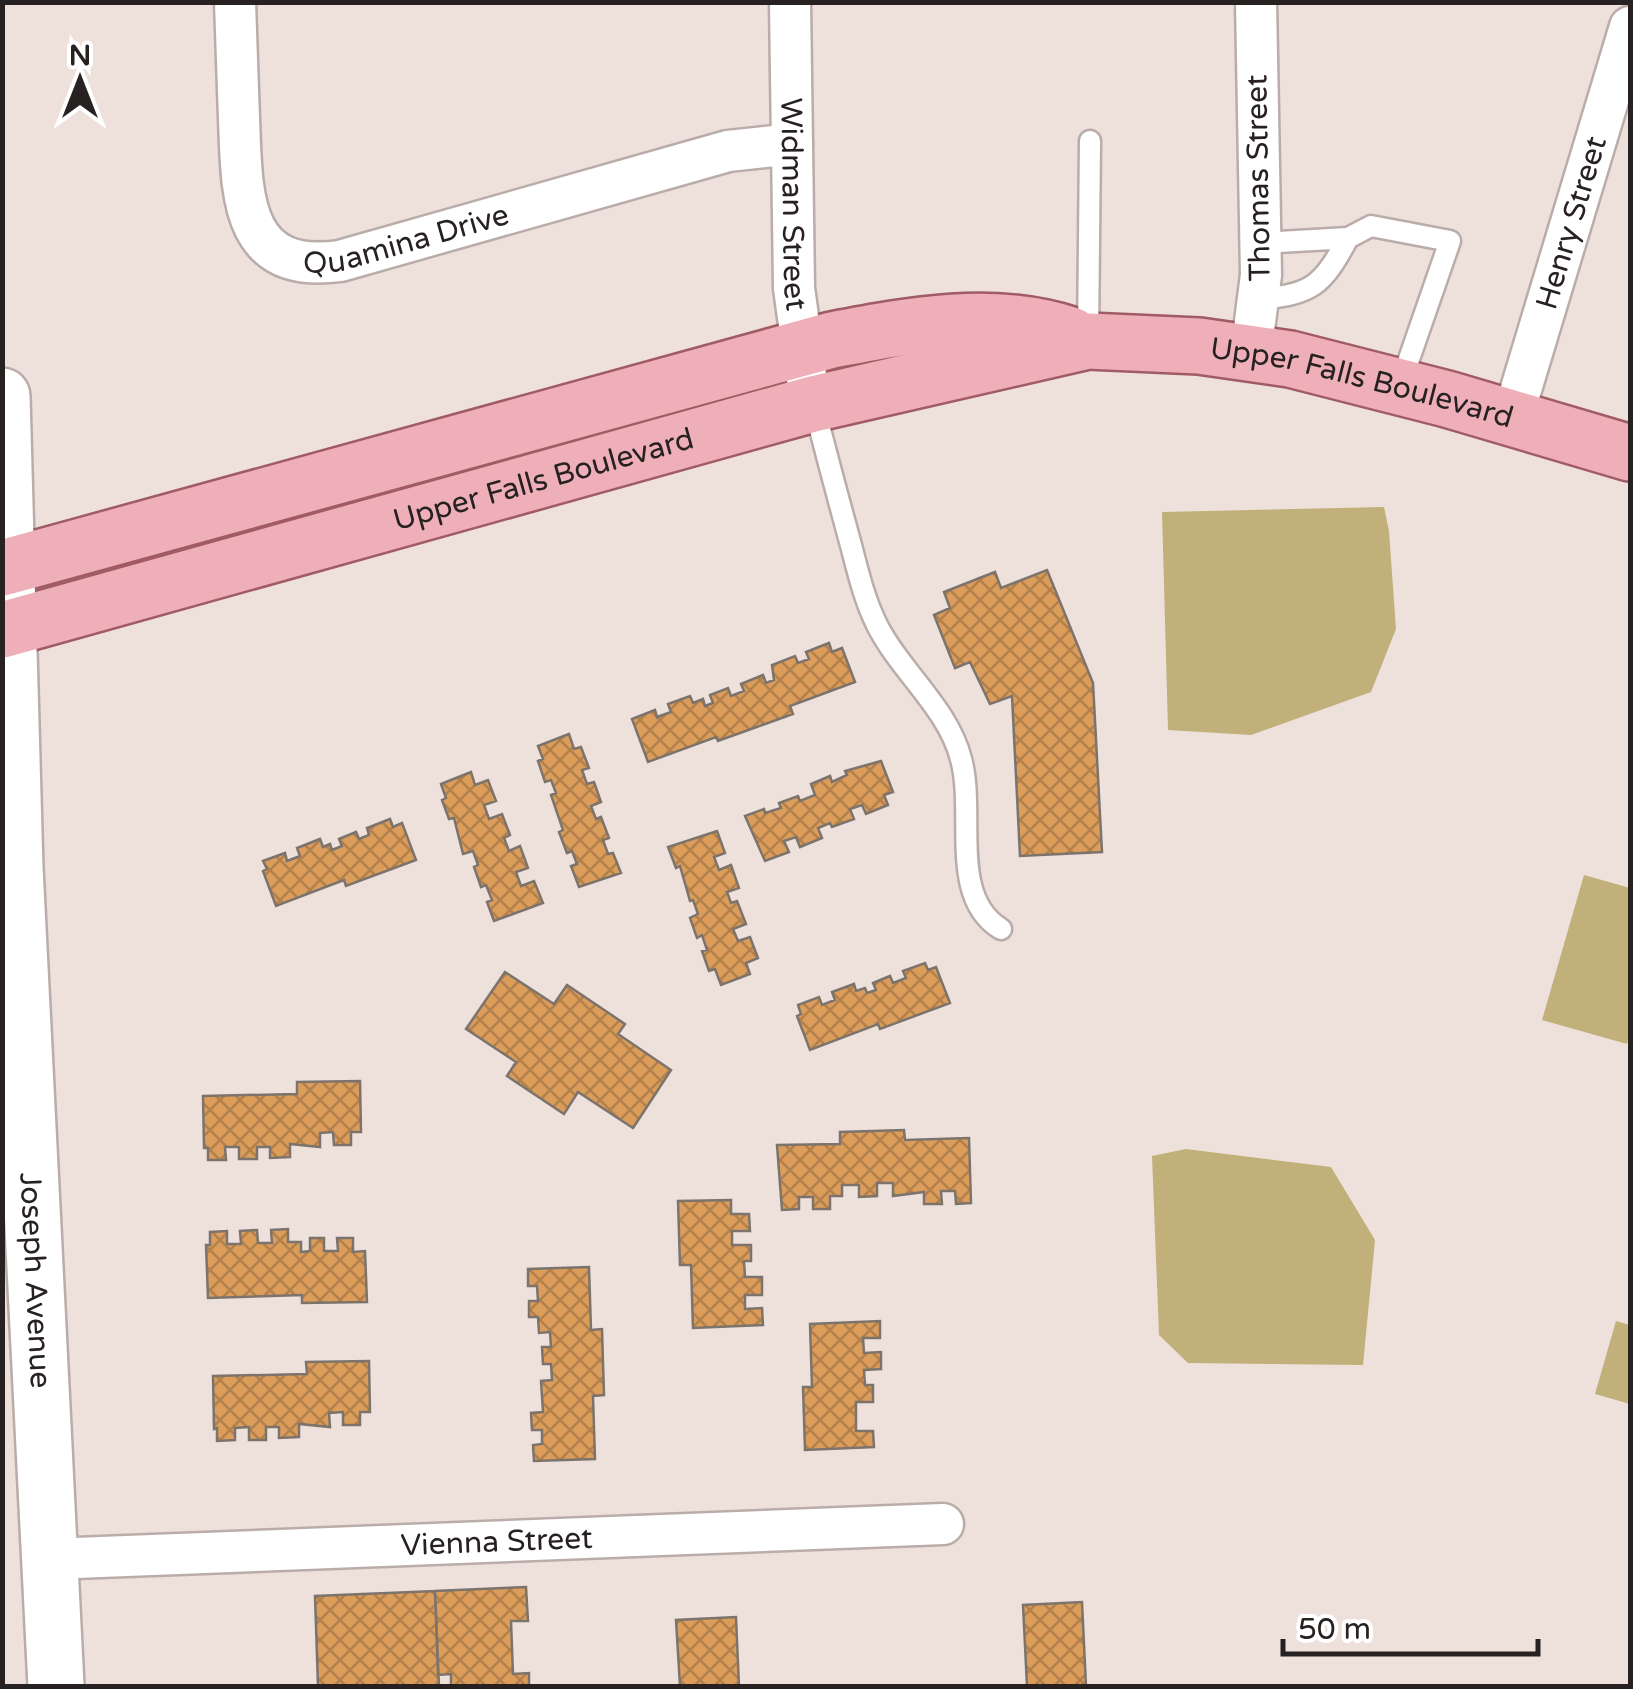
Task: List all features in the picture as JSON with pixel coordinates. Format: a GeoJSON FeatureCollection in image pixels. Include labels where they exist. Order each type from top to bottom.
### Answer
{"type":"FeatureCollection","features":[{"type":"Feature","properties":{"kind":"main road","name":"Upper Falls Boulevard"},"geometry":{"type":"LineString","coordinates":[[5,567],[800,347],[896,329],[981,321],[1046,327],[1088,341]]}},
{"type":"Feature","properties":{"kind":"main road","name":"Upper Falls Boulevard"},"geometry":{"type":"LineString","coordinates":[[6,629],[813,404],[1088,341],[1157,343],[1251,353],[1322,366],[1630,453]]}},
{"type":"Feature","properties":{"kind":"main road","name":"Joseph Avenue"},"geometry":{"type":"LineString","coordinates":[[2,396],[15,851],[56,1686]]}},
{"type":"Feature","properties":{"kind":"street","name":"Quamina Drive"},"geometry":{"type":"LineString","coordinates":[[235,2],[243,199],[258,235],[267,246],[290,260],[340,261],[728,151],[792,144]]}},
{"type":"Feature","properties":{"kind":"street","name":"Widman Street"},"geometry":{"type":"LineString","coordinates":[[790,2],[794,288],[800,347],[813,404]]}},
{"type":"Feature","properties":{"kind":"street","name":"Thomas Street"},"geometry":{"type":"LineString","coordinates":[[1251,353],[1259,300],[1260,244],[1256,2]]}},
{"type":"Feature","properties":{"kind":"street","name":"Henry Street"},"geometry":{"type":"LineString","coordinates":[[1512,419],[1630,28]]}},
{"type":"Feature","properties":{"kind":"street","name":"Vienna Street"},"geometry":{"type":"LineString","coordinates":[[49,1560],[943,1524]]}},
{"type":"Feature","properties":{"kind":"lane"},"geometry":{"type":"LineString","coordinates":[[1088,341],[1090,141]]}},
{"type":"Feature","properties":{"kind":"lane"},"geometry":{"type":"LineString","coordinates":[[1260,244],[1348,238],[1371,226],[1450,241],[1400,386]]}},
{"type":"Feature","properties":{"kind":"lane"},"geometry":{"type":"LineString","coordinates":[[1259,300],[1297,296],[1315,286],[1348,238]]}},
{"type":"Feature","properties":{"kind":"lane"},"geometry":{"type":"LineString","coordinates":[[813,404],[869,609],[890,648],[952,735],[960,756],[968,803],[968,880],[981,912],[1001,929]]}},
{"type":"Feature","properties":{"kind":"shaded area"},"geometry":{"type":"Polygon","coordinates":[[[1384,507],[1396,629],[1371,692],[1251,735],[1168,730],[1162,512],[1384,507]]]}},
{"type":"Feature","properties":{"kind":"shaded area"},"geometry":{"type":"Polygon","coordinates":[[[1584,875],[1630,888],[1627,1044],[1542,1020],[1584,875]]]}},
{"type":"Feature","properties":{"kind":"shaded area"},"geometry":{"type":"Polygon","coordinates":[[[1186,1149],[1331,1167],[1375,1240],[1363,1365],[1188,1363],[1159,1335],[1152,1156],[1186,1149]]]}},
{"type":"Feature","properties":{"kind":"shaded area"},"geometry":{"type":"Polygon","coordinates":[[[1616,1321],[1630,1325],[1630,1404],[1595,1394],[1616,1321]]]}},
{"type":"Feature","properties":{"kind":"building"},"geometry":{"type":"Polygon","coordinates":[[[1047,570],[1093,683],[1102,852],[1020,856],[1012,696],[990,704],[970,662],[955,668],[934,615],[950,608],[944,592],[995,572],[1001,588],[1047,570]]]}},
{"type":"Feature","properties":{"kind":"building"},"geometry":{"type":"Polygon","coordinates":[[[829,643],[832,652],[842,648],[855,682],[790,706],[793,714],[648,762],[632,719],[655,710],[657,717],[671,712],[668,704],[690,696],[693,703],[703,699],[705,706],[713,703],[710,695],[728,688],[731,696],[744,691],[741,684],[763,675],[766,683],[774,680],[772,665],[795,656],[798,663],[809,659],[806,652],[829,643]]]}},
{"type":"Feature","properties":{"kind":"building"},"geometry":{"type":"Polygon","coordinates":[[[569,734],[574,749],[581,747],[589,768],[582,770],[587,784],[594,782],[601,802],[591,806],[596,819],[601,817],[609,838],[603,840],[608,854],[613,853],[621,873],[579,887],[571,866],[577,864],[572,851],[567,853],[559,832],[563,830],[551,795],[556,793],[551,780],[545,782],[538,761],[543,759],[538,746],[569,734]]]}},
{"type":"Feature","properties":{"kind":"building"},"geometry":{"type":"Polygon","coordinates":[[[881,761],[893,792],[884,795],[888,805],[866,814],[862,805],[850,809],[854,819],[818,828],[822,838],[800,847],[796,837],[784,841],[789,852],[765,861],[745,816],[781,808],[779,803],[798,796],[800,801],[815,795],[811,784],[830,776],[832,782],[847,775],[845,771],[881,761]]]}},
{"type":"Feature","properties":{"kind":"building"},"geometry":{"type":"Polygon","coordinates":[[[471,772],[475,785],[488,780],[496,801],[484,805],[489,819],[502,814],[510,835],[504,838],[509,851],[520,846],[528,868],[516,872],[521,886],[534,881],[543,903],[494,921],[487,902],[492,900],[486,885],[481,887],[473,851],[463,854],[454,818],[449,819],[442,800],[446,798],[441,784],[471,772]]]}},
{"type":"Feature","properties":{"kind":"building"},"geometry":{"type":"Polygon","coordinates":[[[390,819],[393,827],[402,823],[416,860],[346,886],[344,880],[276,906],[263,861],[285,853],[287,861],[300,856],[297,848],[320,839],[323,847],[330,844],[332,850],[342,846],[339,839],[356,832],[359,839],[369,835],[367,828],[390,819]]]}},
{"type":"Feature","properties":{"kind":"building"},"geometry":{"type":"Polygon","coordinates":[[[717,831],[725,853],[714,857],[719,870],[731,865],[739,888],[727,892],[731,903],[737,901],[746,924],[733,929],[738,941],[750,937],[758,958],[746,963],[750,974],[721,985],[715,969],[709,971],[702,951],[707,950],[702,935],[697,938],[690,918],[698,914],[680,866],[676,868],[668,847],[717,831]]]}},
{"type":"Feature","properties":{"kind":"building"},"geometry":{"type":"Polygon","coordinates":[[[925,963],[928,970],[936,967],[950,1003],[880,1029],[878,1024],[810,1050],[797,1016],[801,1014],[798,1005],[819,997],[822,1005],[835,1000],[832,992],[854,984],[856,991],[865,988],[867,993],[876,990],[873,983],[890,976],[893,983],[906,978],[903,971],[925,963]]]}},
{"type":"Feature","properties":{"kind":"building"},"geometry":{"type":"Polygon","coordinates":[[[505,972],[554,1004],[567,985],[625,1024],[618,1034],[671,1070],[633,1128],[578,1092],[564,1114],[507,1076],[516,1062],[466,1029],[505,972]]]}},
{"type":"Feature","properties":{"kind":"building"},"geometry":{"type":"Polygon","coordinates":[[[360,1081],[361,1132],[351,1132],[351,1145],[334,1145],[333,1132],[320,1133],[320,1147],[290,1144],[290,1157],[270,1158],[270,1147],[257,1147],[257,1159],[239,1159],[239,1147],[225,1147],[226,1160],[208,1160],[208,1148],[204,1148],[203,1096],[297,1094],[297,1082],[360,1081]]]}},
{"type":"Feature","properties":{"kind":"building"},"geometry":{"type":"Polygon","coordinates":[[[904,1130],[905,1140],[969,1138],[971,1203],[956,1204],[955,1191],[941,1191],[942,1204],[924,1204],[924,1192],[893,1196],[893,1183],[877,1183],[877,1196],[859,1197],[859,1185],[842,1185],[842,1196],[830,1196],[830,1209],[813,1209],[813,1197],[799,1197],[799,1209],[782,1210],[777,1145],[840,1144],[840,1132],[904,1130]]]}},
{"type":"Feature","properties":{"kind":"building"},"geometry":{"type":"Polygon","coordinates":[[[731,1200],[731,1214],[749,1214],[750,1231],[732,1231],[732,1245],[751,1245],[751,1261],[744,1261],[745,1277],[762,1277],[762,1295],[745,1295],[745,1309],[762,1308],[763,1325],[693,1328],[691,1265],[680,1265],[678,1201],[731,1200]]]}},
{"type":"Feature","properties":{"kind":"building"},"geometry":{"type":"Polygon","coordinates":[[[288,1229],[288,1242],[301,1242],[301,1252],[310,1251],[310,1238],[324,1238],[324,1251],[338,1251],[337,1238],[353,1238],[353,1252],[365,1251],[367,1302],[302,1303],[302,1295],[208,1298],[206,1245],[210,1245],[210,1232],[227,1231],[227,1244],[241,1244],[240,1231],[257,1230],[258,1243],[272,1243],[271,1230],[288,1229]]]}},
{"type":"Feature","properties":{"kind":"building"},"geometry":{"type":"Polygon","coordinates":[[[589,1267],[591,1330],[602,1329],[604,1395],[593,1396],[595,1459],[534,1461],[533,1445],[542,1444],[542,1430],[532,1430],[531,1413],[543,1412],[541,1381],[552,1380],[551,1364],[543,1364],[542,1347],[551,1347],[550,1332],[539,1333],[538,1317],[529,1317],[529,1301],[538,1301],[537,1286],[528,1286],[528,1269],[589,1267]]]}},
{"type":"Feature","properties":{"kind":"building"},"geometry":{"type":"Polygon","coordinates":[[[880,1321],[880,1338],[863,1338],[864,1353],[881,1352],[881,1369],[864,1370],[865,1385],[873,1385],[873,1402],[856,1402],[856,1431],[873,1431],[874,1447],[805,1450],[803,1387],[812,1387],[810,1324],[880,1321]]]}},
{"type":"Feature","properties":{"kind":"building"},"geometry":{"type":"Polygon","coordinates":[[[369,1361],[370,1412],[360,1412],[360,1425],[343,1425],[343,1412],[329,1413],[330,1427],[299,1424],[299,1437],[279,1438],[279,1427],[266,1427],[266,1440],[249,1440],[249,1427],[235,1428],[235,1440],[217,1441],[213,1376],[307,1374],[306,1362],[369,1361]]]}},
{"type":"Feature","properties":{"kind":"building"},"geometry":{"type":"Polygon","coordinates":[[[526,1587],[528,1621],[511,1621],[513,1674],[529,1673],[529,1686],[451,1686],[451,1674],[438,1675],[435,1591],[526,1587]]]}},
{"type":"Feature","properties":{"kind":"building"},"geometry":{"type":"Polygon","coordinates":[[[435,1591],[439,1686],[318,1686],[315,1596],[435,1591]]]}},
{"type":"Feature","properties":{"kind":"building"},"geometry":{"type":"Polygon","coordinates":[[[1082,1602],[1086,1686],[1027,1686],[1023,1605],[1082,1602]]]}},
{"type":"Feature","properties":{"kind":"building"},"geometry":{"type":"Polygon","coordinates":[[[736,1617],[739,1686],[680,1686],[676,1620],[736,1617]]]}}]}
